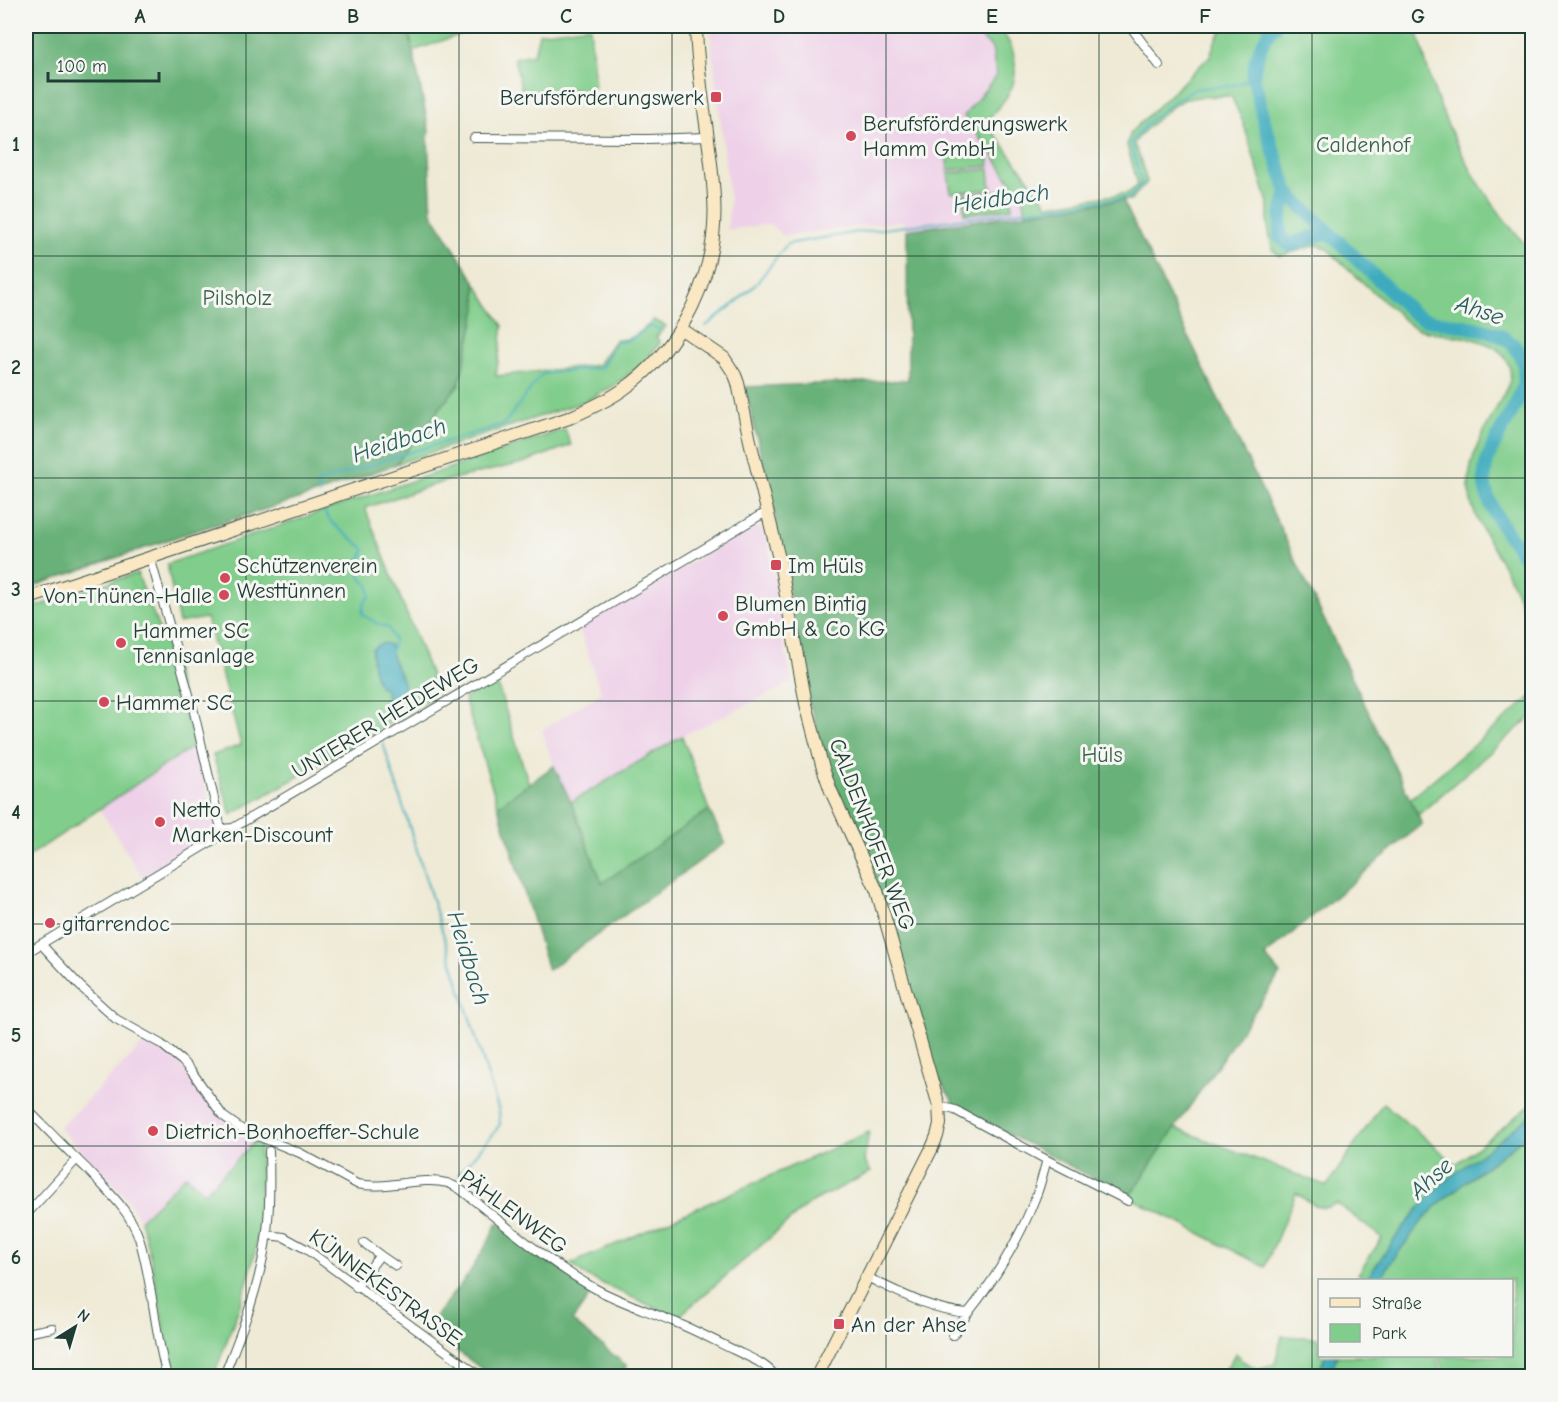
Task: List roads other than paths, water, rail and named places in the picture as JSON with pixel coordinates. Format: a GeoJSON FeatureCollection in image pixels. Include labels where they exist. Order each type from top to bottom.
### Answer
{"type":"FeatureCollection","features":[{"type":"Feature","properties":{"kind":"main road"},"geometry":{"type":"LineString","coordinates":[[26,599],[568,418],[622,391],[650,367],[669,345],[697,297],[710,256],[714,198],[699,73],[696,26]]}},
{"type":"Feature","properties":{"kind":"main road","name":"CALDENHOFER WEG"},"geometry":{"type":"LineString","coordinates":[[680,328],[724,358],[738,383],[780,564],[806,704],[822,765],[831,791],[877,891],[939,1106],[940,1124],[932,1148],[817,1377]]}},
{"type":"Feature","properties":{"kind":"street"},"geometry":{"type":"LineString","coordinates":[[1130,26],[1159,66]]}},
{"type":"Feature","properties":{"kind":"street"},"geometry":{"type":"LineString","coordinates":[[474,138],[707,137]]}},
{"type":"Feature","properties":{"kind":"street","name":"UNTERER HEIDEWEG"},"geometry":{"type":"LineString","coordinates":[[26,953],[217,838],[221,830],[233,828],[767,513]]}},
{"type":"Feature","properties":{"kind":"street"},"geometry":{"type":"LineString","coordinates":[[150,557],[194,712],[221,830]]}},
{"type":"Feature","properties":{"kind":"street","name":"PÄHLENWEG"},"geometry":{"type":"LineString","coordinates":[[41,944],[80,986],[116,1019],[172,1051],[192,1072],[223,1116],[243,1130],[300,1153],[357,1184],[385,1186],[425,1182],[447,1183],[460,1189],[555,1264],[579,1279],[608,1295],[706,1336],[760,1363],[772,1371],[776,1377]]}},
{"type":"Feature","properties":{"kind":"street"},"geometry":{"type":"LineString","coordinates":[[939,1106],[955,1110],[1128,1201]]}},
{"type":"Feature","properties":{"kind":"street"},"geometry":{"type":"LineString","coordinates":[[26,1108],[119,1203],[128,1216],[139,1237],[167,1377]]}},
{"type":"Feature","properties":{"kind":"street"},"geometry":{"type":"LineString","coordinates":[[224,1377],[260,1272],[269,1209],[269,1152]]}},
{"type":"Feature","properties":{"kind":"street"},"geometry":{"type":"LineString","coordinates":[[26,1215],[77,1159]]}},
{"type":"Feature","properties":{"kind":"street"},"geometry":{"type":"LineString","coordinates":[[953,1335],[985,1292],[1017,1237],[1037,1195],[1047,1160]]}},
{"type":"Feature","properties":{"kind":"street","name":"KÜNNEKESTRASSE"},"geometry":{"type":"LineString","coordinates":[[267,1234],[284,1237],[306,1249],[476,1376]]}},
{"type":"Feature","properties":{"kind":"street"},"geometry":{"type":"LineString","coordinates":[[364,1242],[396,1266]]}},
{"type":"Feature","properties":{"kind":"street"},"geometry":{"type":"LineString","coordinates":[[356,1287],[380,1255]]}},
{"type":"Feature","properties":{"kind":"street"},"geometry":{"type":"LineString","coordinates":[[867,1277],[919,1302],[968,1313]]}},
{"type":"Feature","properties":{"kind":"street"},"geometry":{"type":"LineString","coordinates":[[26,1333],[52,1328]]}},
{"type":"Feature","properties":{"kind":"water"},"geometry":{"type":"Polygon","coordinates":[[[385,643],[390,645],[403,686],[398,700],[392,702],[387,698],[385,688],[380,687],[378,683],[373,663],[372,649],[385,643]]]}},
{"type":"Feature","properties":{"kind":"water"},"geometry":{"type":"Polygon","coordinates":[[[1532,1113],[1532,1130],[1442,1201],[1423,1220],[1381,1279],[1367,1279],[1395,1238],[1427,1199],[1452,1176],[1532,1113]]]}},
{"type":"Feature","properties":{"kind":"water"},"geometry":{"type":"Polygon","coordinates":[[[1325,1357],[1337,1357],[1329,1376],[1318,1376],[1325,1357]]]}},
{"type":"Feature","properties":{"kind":"waterway","name":"Ahse"},"geometry":{"type":"LineString","coordinates":[[1275,26],[1262,44],[1253,76],[1265,125],[1288,193],[1414,314],[1423,319],[1472,327],[1499,335],[1511,342],[1519,353],[1524,369],[1523,385],[1491,451],[1485,468],[1485,485],[1498,518],[1532,567]]}},
{"type":"Feature","properties":{"kind":"waterway","name":"Heidbach"},"geometry":{"type":"LineString","coordinates":[[706,326],[756,284],[787,244],[852,233],[1130,197],[1142,184],[1131,143],[1146,124],[1165,108],[1193,90],[1232,85],[1253,76]]}},
{"type":"Feature","properties":{"kind":"waterway","name":"Ahse"},"geometry":{"type":"LineString","coordinates":[[1288,193],[1281,215],[1280,237],[1289,245],[1328,232]]}},
{"type":"Feature","properties":{"kind":"waterway","name":"Heidbach"},"geometry":{"type":"LineString","coordinates":[[320,495],[317,483],[504,424],[542,374],[601,368],[616,342],[639,335],[650,326],[660,329]]}},
{"type":"Feature","properties":{"kind":"waterway","name":"Heidbach"},"geometry":{"type":"LineString","coordinates":[[322,504],[329,519],[365,550],[356,567],[362,580],[369,586],[370,596],[364,603],[362,614],[388,628],[394,640],[391,653]]}},
{"type":"Feature","properties":{"kind":"waterway","name":"Heidbach"},"geometry":{"type":"LineString","coordinates":[[387,713],[392,702]]}},
{"type":"Feature","properties":{"kind":"waterway","name":"Heidbach"},"geometry":{"type":"LineString","coordinates":[[383,743],[499,1111],[500,1124],[458,1175]]}},
{"type":"Feature","properties":{"kind":"place","name":"Berufsförderungswerk"},"geometry":{"type":"Point","coordinates":[716,97]}},
{"type":"Feature","properties":{"kind":"place","name":"Berufsförderungswerk Hamm GmbH"},"geometry":{"type":"Point","coordinates":[851,136]}},
{"type":"Feature","properties":{"kind":"place","name":"Im Hüls"},"geometry":{"type":"Point","coordinates":[776,565]}},
{"type":"Feature","properties":{"kind":"place","name":"Schützenverein Westtünnen"},"geometry":{"type":"Point","coordinates":[225,578]}},
{"type":"Feature","properties":{"kind":"place","name":"Von-Thünen-Halle"},"geometry":{"type":"Point","coordinates":[224,595]}},
{"type":"Feature","properties":{"kind":"place","name":"Blumen Bintig GmbH & Co KG"},"geometry":{"type":"Point","coordinates":[723,616]}},
{"type":"Feature","properties":{"kind":"place","name":"Hammer SC Tennisanlage"},"geometry":{"type":"Point","coordinates":[121,643]}},
{"type":"Feature","properties":{"kind":"place","name":"Hammer SC"},"geometry":{"type":"Point","coordinates":[104,702]}},
{"type":"Feature","properties":{"kind":"place","name":"Netto Marken-Discount"},"geometry":{"type":"Point","coordinates":[160,822]}},
{"type":"Feature","properties":{"kind":"place","name":"gitarrendoc"},"geometry":{"type":"Point","coordinates":[50,923]}},
{"type":"Feature","properties":{"kind":"place","name":"Dietrich-Bonhoeffer-Schule"},"geometry":{"type":"Point","coordinates":[153,1131]}},
{"type":"Feature","properties":{"kind":"place","name":"An der Ahse"},"geometry":{"type":"Point","coordinates":[839,1324]}},
{"type":"Feature","properties":{"kind":"park label","name":"Caldenhof"},"geometry":{"type":"Point","coordinates":[1363,144]}},
{"type":"Feature","properties":{"kind":"park label","name":"Pilsholz"},"geometry":{"type":"Point","coordinates":[237,297]}},
{"type":"Feature","properties":{"kind":"park label","name":"Hüls"},"geometry":{"type":"Point","coordinates":[1102,754]}}]}
